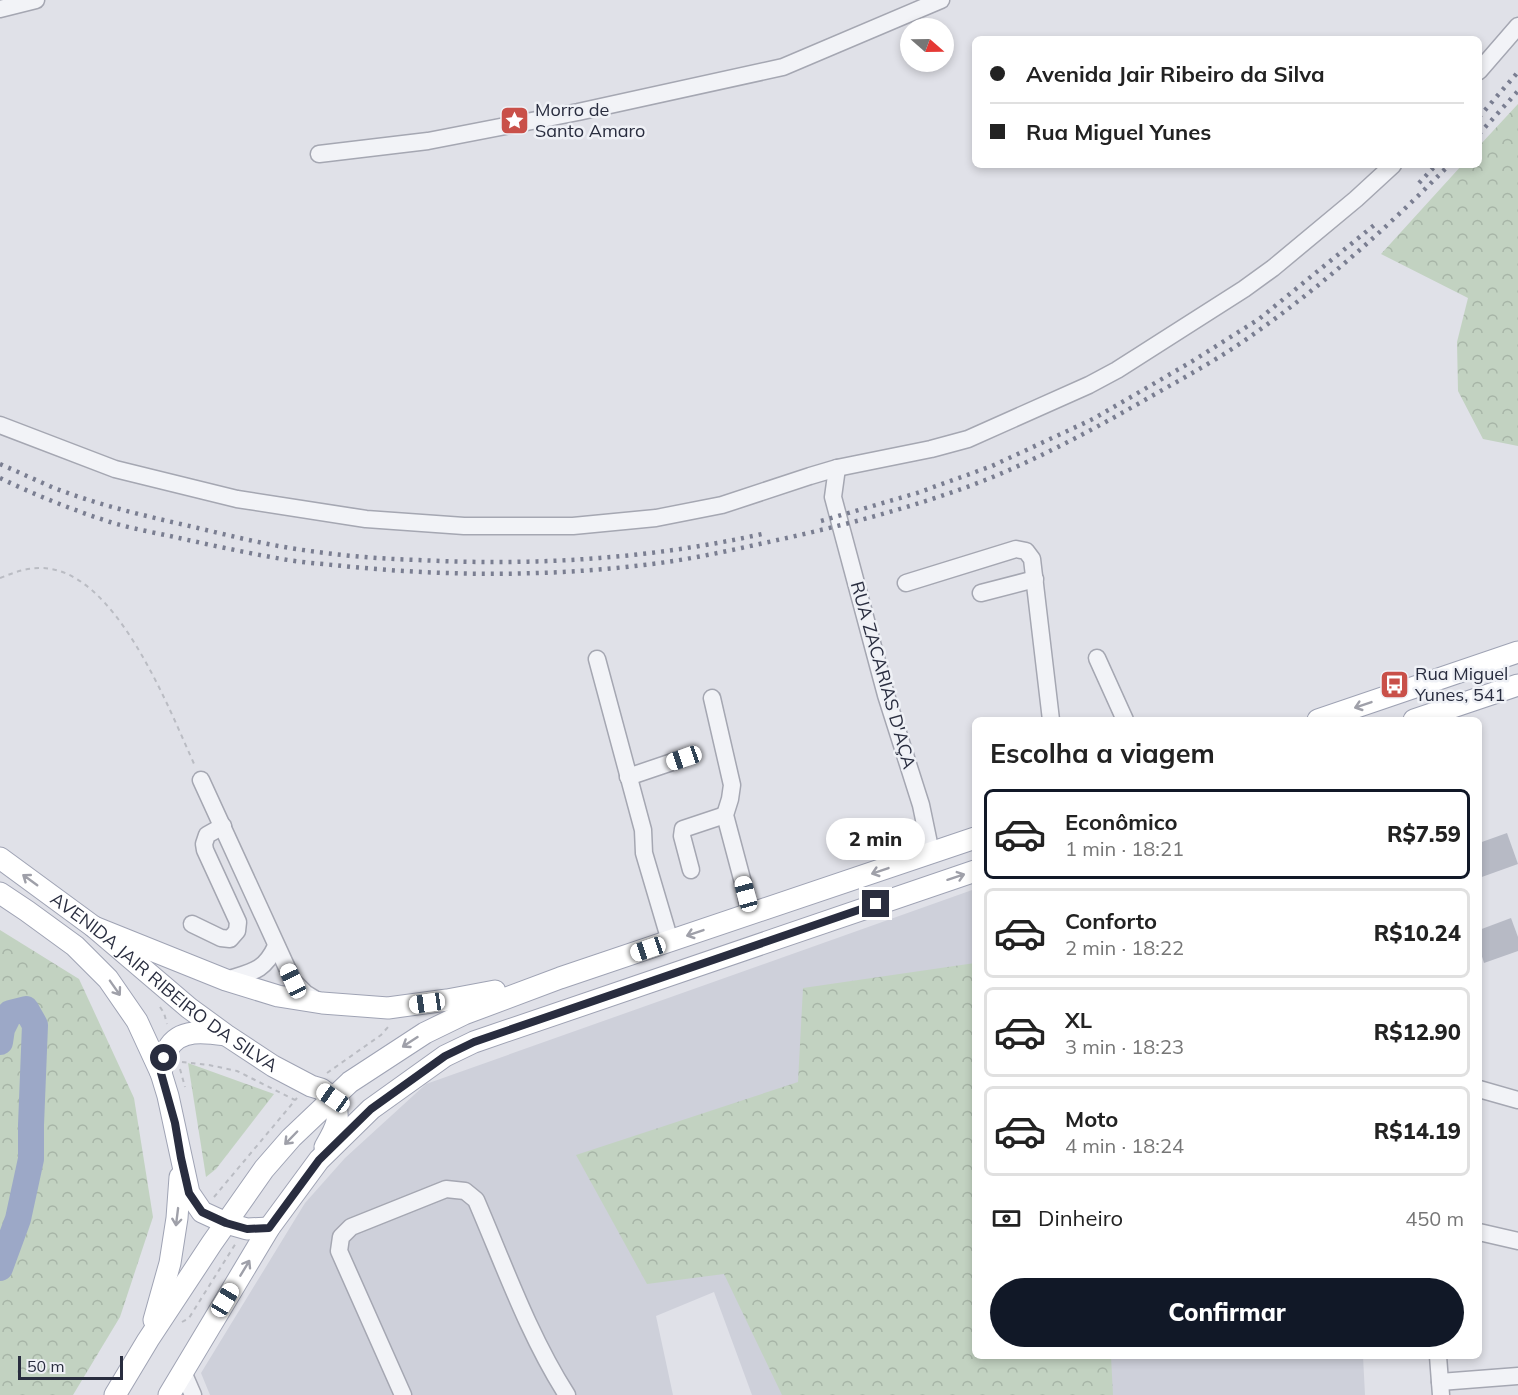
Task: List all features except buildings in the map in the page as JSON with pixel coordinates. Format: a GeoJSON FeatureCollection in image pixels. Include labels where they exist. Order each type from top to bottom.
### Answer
{"type":"FeatureCollection","features":[{"type":"Feature","properties":{"kind":"main road"},"geometry":{"type":"LineString","coordinates":[[1327,717],[1518,652]]}},
{"type":"Feature","properties":{"kind":"main road"},"geometry":{"type":"LineString","coordinates":[[1423,717],[1518,685]]}},
{"type":"Feature","properties":{"kind":"main road"},"geometry":{"type":"LineString","coordinates":[[115,1395],[148,1340],[264,1169],[291,1138],[351,1082],[425,1033],[464,1014],[560,978],[972,839]]}},
{"type":"Feature","properties":{"kind":"main road"},"geometry":{"type":"LineString","coordinates":[[898,896],[927,876],[932,868],[931,853]]}},
{"type":"Feature","properties":{"kind":"main road","name":"AVENIDA JAIR RIBEIRO DA SILVA"},"geometry":{"type":"LineString","coordinates":[[0,858],[94,927],[189,1008],[226,1035],[273,1066],[321,1089],[333,1098]]}},
{"type":"Feature","properties":{"kind":"main road"},"geometry":{"type":"LineString","coordinates":[[169,1395],[269,1228],[319,1160],[371,1109],[445,1056],[474,1042],[972,872]]}},
{"type":"Feature","properties":{"kind":"main road","name":"AVENIDA JAIR RIBEIRO DA SILVA"},"geometry":{"type":"LineString","coordinates":[[0,894],[75,946],[108,979],[137,1021],[161,1073],[175,1123],[189,1193],[202,1212],[226,1223],[247,1229],[269,1228]]}},
{"type":"Feature","properties":{"kind":"main road"},"geometry":{"type":"LineString","coordinates":[[94,927],[226,980],[278,996],[322,1003],[401,1007],[560,978]]}},
{"type":"Feature","properties":{"kind":"main road"},"geometry":{"type":"LineString","coordinates":[[161,1073],[168,1048],[179,1038],[202,1031],[226,1035]]}},
{"type":"Feature","properties":{"kind":"main road"},"geometry":{"type":"LineString","coordinates":[[319,1160],[337,1120],[338,1110],[333,1098]]}},
{"type":"Feature","properties":{"kind":"main road"},"geometry":{"type":"LineString","coordinates":[[148,1340],[170,1263],[178,1205],[181,1158]]}},
{"type":"Feature","properties":{"kind":"street"},"geometry":{"type":"LineString","coordinates":[[0,9],[36,0]]}},
{"type":"Feature","properties":{"kind":"street"},"geometry":{"type":"LineString","coordinates":[[320,154],[428,141],[578,112],[783,67],[941,0]]}},
{"type":"Feature","properties":{"kind":"street"},"geometry":{"type":"LineString","coordinates":[[1482,68],[1518,26]]}},
{"type":"Feature","properties":{"kind":"street"},"geometry":{"type":"LineString","coordinates":[[0,425],[116,469],[237,499],[366,519],[464,526],[573,526],[656,518],[722,505],[837,468],[931,450],[968,439],[1089,385],[1252,284],[1356,199],[1390,168]]}},
{"type":"Feature","properties":{"kind":"street"},"geometry":{"type":"LineString","coordinates":[[833,497],[837,468]]}},
{"type":"Feature","properties":{"kind":"street"},"geometry":{"type":"LineString","coordinates":[[810,476],[833,497]]}},
{"type":"Feature","properties":{"kind":"street","name":"RUA ZACARIAS D'AÇA"},"geometry":{"type":"LineString","coordinates":[[833,497],[886,694],[921,805],[931,853]]}},
{"type":"Feature","properties":{"kind":"street"},"geometry":{"type":"LineString","coordinates":[[906,584],[1016,549],[1026,551],[1032,559],[1035,579],[1051,717]]}},
{"type":"Feature","properties":{"kind":"street"},"geometry":{"type":"LineString","coordinates":[[981,592],[1035,579]]}},
{"type":"Feature","properties":{"kind":"street"},"geometry":{"type":"LineString","coordinates":[[1097,658],[1124,717]]}},
{"type":"Feature","properties":{"kind":"street"},"geometry":{"type":"LineString","coordinates":[[597,659],[643,830],[644,853],[670,941]]}},
{"type":"Feature","properties":{"kind":"street"},"geometry":{"type":"LineString","coordinates":[[712,698],[732,785],[725,815],[746,894],[749,915]]}},
{"type":"Feature","properties":{"kind":"street"},"geometry":{"type":"LineString","coordinates":[[628,777],[684,758]]}},
{"type":"Feature","properties":{"kind":"street"},"geometry":{"type":"LineString","coordinates":[[199,776],[293,981],[305,993],[322,1003]]}},
{"type":"Feature","properties":{"kind":"street"},"geometry":{"type":"LineString","coordinates":[[691,870],[682,836],[683,829],[725,815]]}},
{"type":"Feature","properties":{"kind":"street"},"geometry":{"type":"LineString","coordinates":[[192,924],[221,938],[230,939],[237,930],[238,922],[204,844],[207,835],[223,826]]}},
{"type":"Feature","properties":{"kind":"street"},"geometry":{"type":"LineString","coordinates":[[226,980],[264,966],[276,946]]}},
{"type":"Feature","properties":{"kind":"street"},"geometry":{"type":"LineString","coordinates":[[1482,1090],[1518,1100]]}},
{"type":"Feature","properties":{"kind":"street"},"geometry":{"type":"LineString","coordinates":[[403,1395],[339,1251],[341,1237],[351,1227],[446,1189],[465,1191],[476,1200],[537,1342],[567,1395]]}},
{"type":"Feature","properties":{"kind":"street"},"geometry":{"type":"LineString","coordinates":[[1482,1233],[1518,1241]]}},
{"type":"Feature","properties":{"kind":"street"},"geometry":{"type":"LineString","coordinates":[[1438,1359],[1441,1389],[1518,1376]]}},
{"type":"Feature","properties":{"kind":"street"},"geometry":{"type":"LineString","coordinates":[[183,1372],[193,1395]]}},
{"type":"Feature","properties":{"kind":"path"},"geometry":{"type":"LineString","coordinates":[[0,578],[19,570],[41,567],[61,572],[75,579],[106,604],[136,644],[150,668],[199,776]]}},
{"type":"Feature","properties":{"kind":"path"},"geometry":{"type":"LineString","coordinates":[[323,1076],[381,1035],[388,1026]]}},
{"type":"Feature","properties":{"kind":"path"},"geometry":{"type":"LineString","coordinates":[[186,1089],[178,1062],[237,1071],[295,1100],[212,1200]]}},
{"type":"Feature","properties":{"kind":"path"},"geometry":{"type":"LineString","coordinates":[[189,1318],[230,1251]]}},
{"type":"Feature","properties":{"kind":"shaded area"},"geometry":{"type":"Polygon","coordinates":[[[972,890],[972,1359],[1363,1359],[1365,1395],[752,1395],[714,1292],[656,1316],[673,1395],[210,1395],[201,1373],[305,1203],[345,1158],[426,1084],[972,890]]]}},
{"type":"Feature","properties":{"kind":"green space"},"geometry":{"type":"Polygon","coordinates":[[[1518,104],[1518,446],[1483,439],[1458,391],[1457,342],[1468,298],[1381,254],[1459,168],[1482,168],[1482,143],[1518,104]]]}},
{"type":"Feature","properties":{"kind":"green space"},"geometry":{"type":"Polygon","coordinates":[[[0,930],[79,979],[134,1098],[153,1217],[120,1317],[73,1395],[0,1395],[0,930]]]}},
{"type":"Feature","properties":{"kind":"green space"},"geometry":{"type":"Polygon","coordinates":[[[972,963],[972,1359],[1111,1359],[1113,1395],[782,1395],[724,1274],[647,1284],[576,1155],[798,1082],[803,988],[972,963]]]}},
{"type":"Feature","properties":{"kind":"green space"},"geometry":{"type":"Polygon","coordinates":[[[188,1063],[274,1094],[216,1169],[206,1177],[188,1063]]]}},
{"type":"Feature","properties":{"kind":"waterway"},"geometry":{"type":"LineString","coordinates":[[0,1042],[2,1029],[10,1013],[26,1009],[35,1025],[31,1159],[18,1219],[0,1268]]}},
{"type":"Feature","properties":{"kind":"railway"},"geometry":{"type":"LineString","coordinates":[[1482,114],[1518,72]]}},
{"type":"Feature","properties":{"kind":"railway"},"geometry":{"type":"LineString","coordinates":[[1482,131],[1518,91]]}},
{"type":"Feature","properties":{"kind":"railway"},"geometry":{"type":"LineString","coordinates":[[1419,183],[1433,168]]}},
{"type":"Feature","properties":{"kind":"railway"},"geometry":{"type":"LineString","coordinates":[[0,478],[68,507],[127,527],[274,558],[384,570],[464,574],[546,573],[667,562],[745,547],[865,519],[964,488],[1030,461],[1111,419],[1219,357],[1284,312],[1357,252],[1446,168]]}},
{"type":"Feature","properties":{"kind":"railway"},"geometry":{"type":"LineString","coordinates":[[821,521],[917,493],[992,466],[1093,419],[1259,319],[1378,222]]}},
{"type":"Feature","properties":{"kind":"railway"},"geometry":{"type":"LineString","coordinates":[[0,464],[54,488],[126,511],[268,544],[351,556],[462,562],[591,559],[720,543],[762,534]]}},
{"type":"Feature","properties":{"kind":"place","name":"Morro de Santo Amaro"},"geometry":{"type":"Point","coordinates":[514,120]}},
{"type":"Feature","properties":{"kind":"place","name":"Rua Miguel Yunes, 541"},"geometry":{"type":"Point","coordinates":[1394,684]}},
{"type":"Feature","properties":{"kind":"route"},"geometry":{"type":"LineString","coordinates":[[164,1058],[161,1073],[175,1123],[189,1193],[202,1212],[226,1223],[247,1229],[269,1228],[319,1160],[371,1109],[445,1056],[474,1042],[876,904]]}}]}
